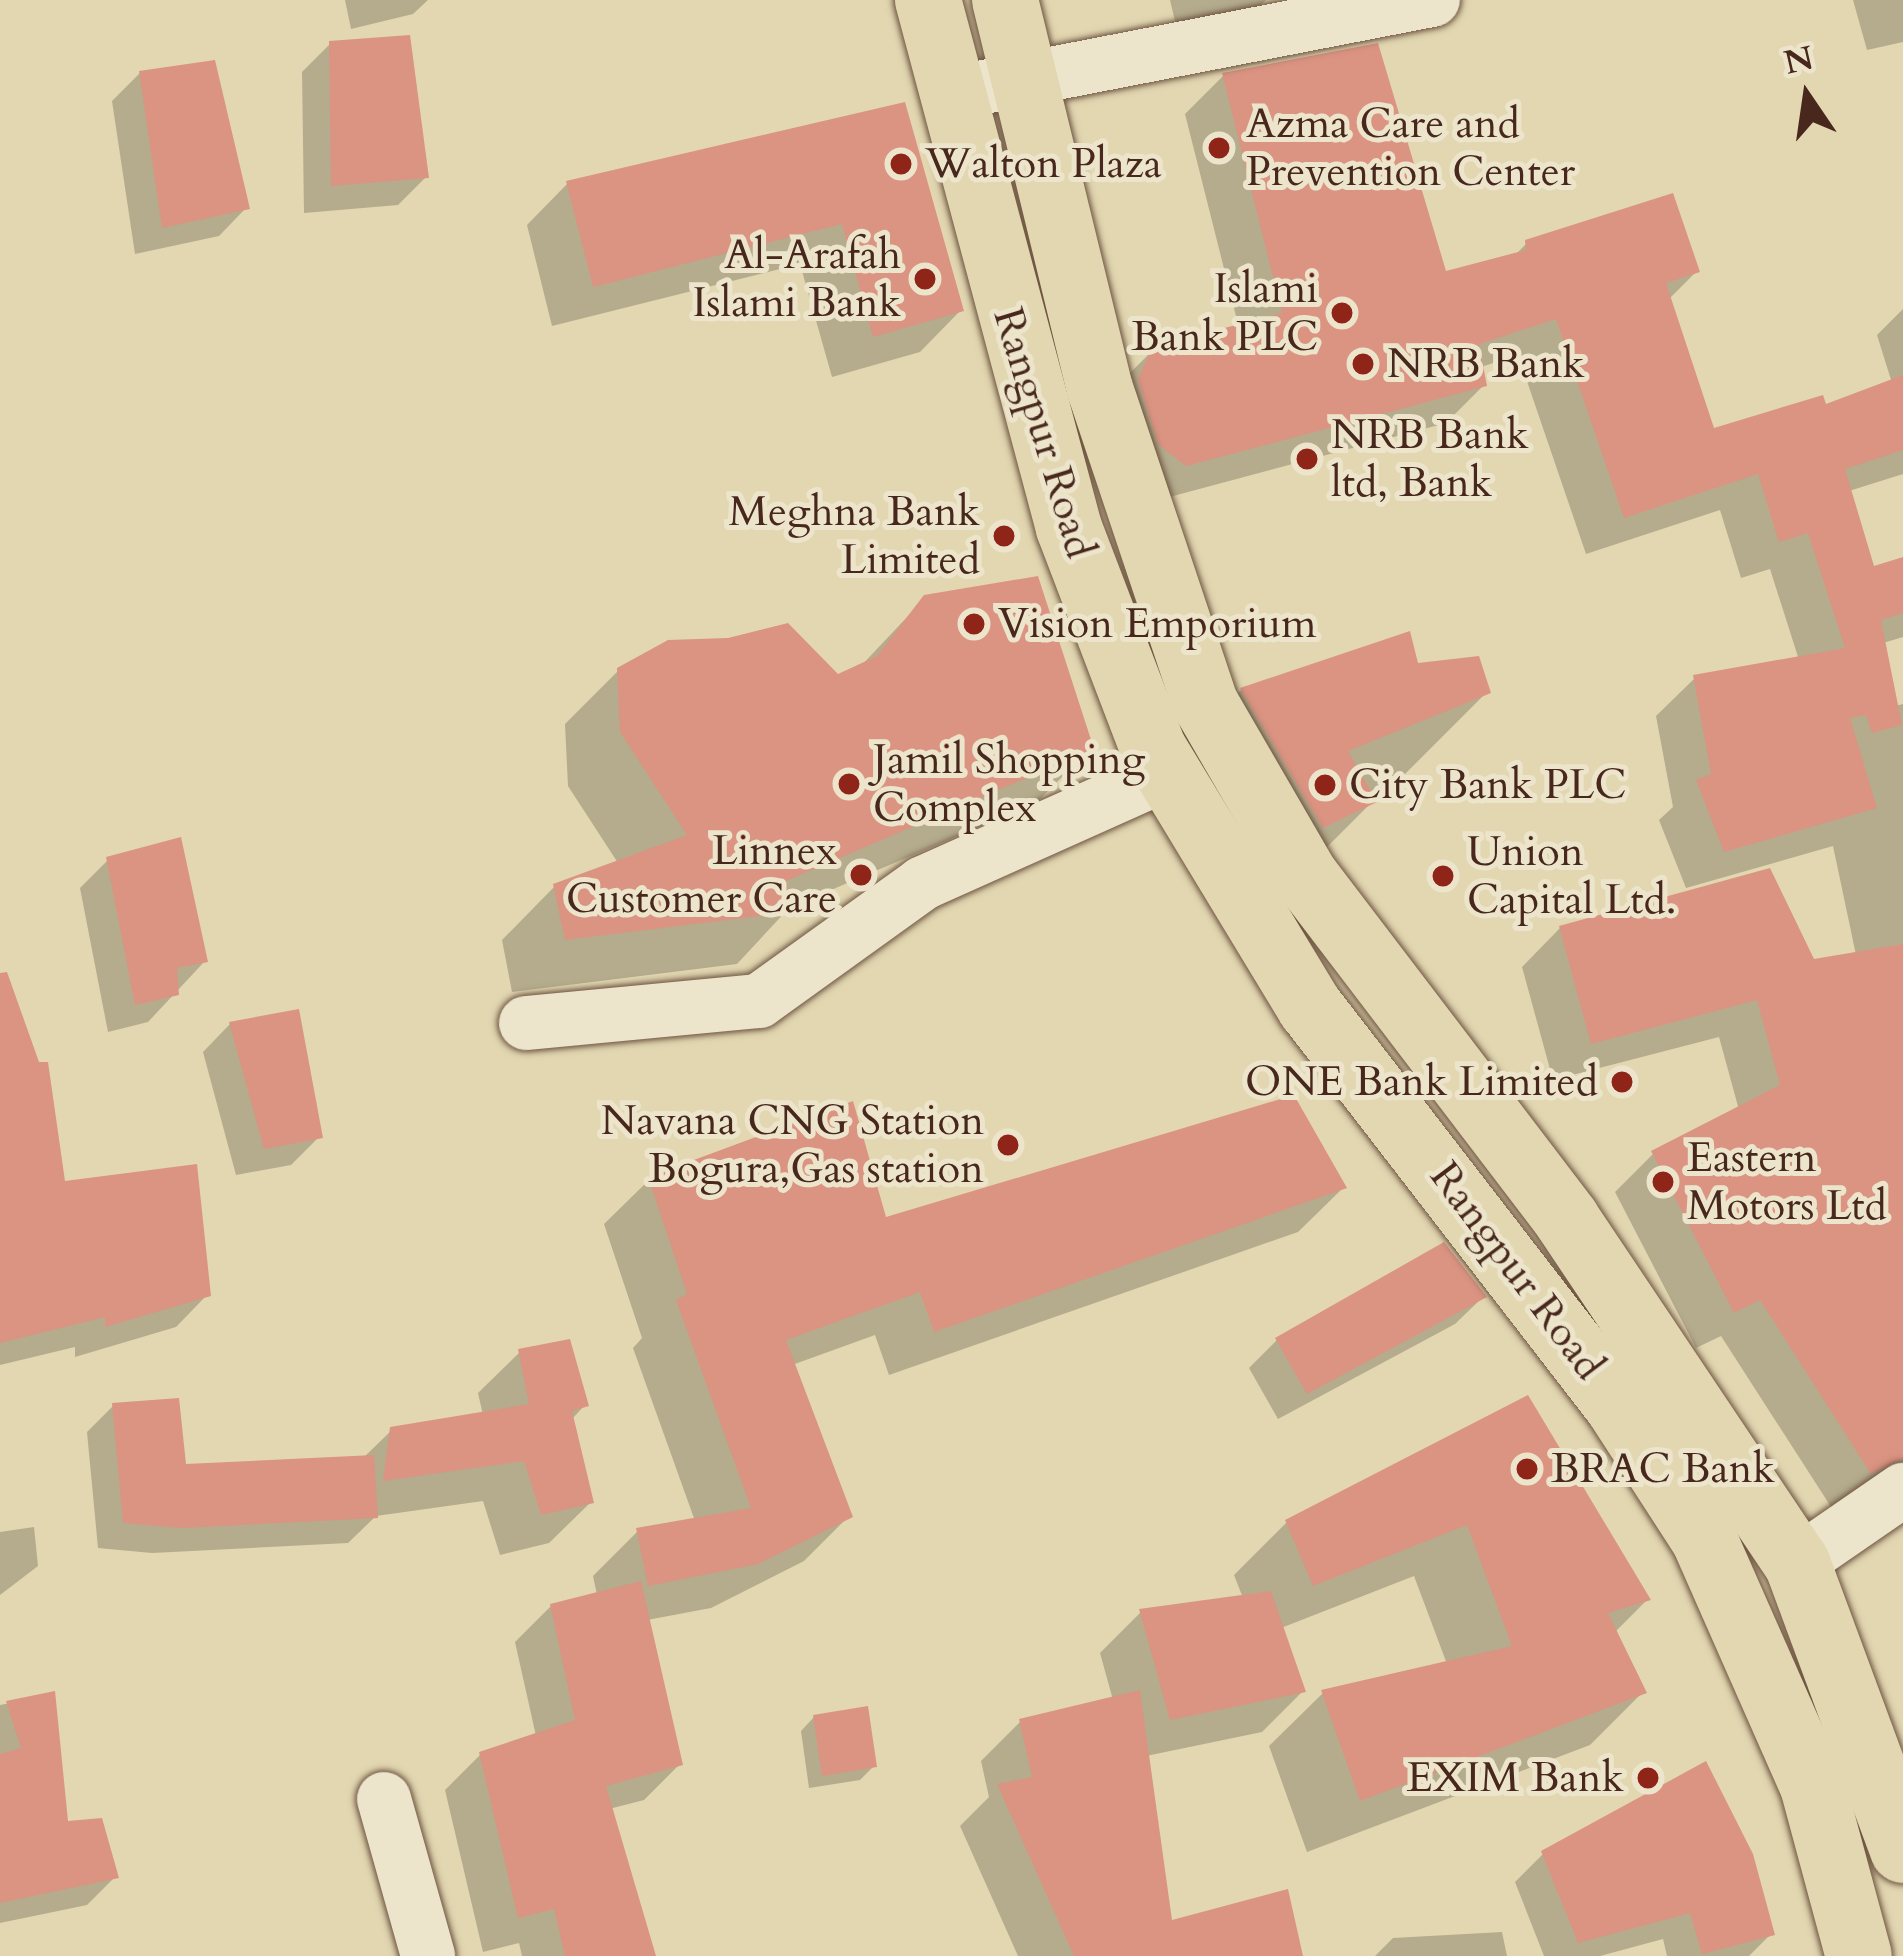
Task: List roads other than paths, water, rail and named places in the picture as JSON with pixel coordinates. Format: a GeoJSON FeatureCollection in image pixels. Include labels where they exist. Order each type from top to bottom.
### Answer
{"type":"FeatureCollection","features":[{"type":"Feature","properties":{"kind":"highway","name":"Rangpur Road"},"geometry":{"type":"LineString","coordinates":[[928,0],[948,94],[1069,528],[1167,774],[1310,1007],[1618,1406],[1704,1539],[1814,1786],[1859,1956]]}},
{"type":"Feature","properties":{"kind":"highway","name":"Rangpur Road"},"geometry":{"type":"LineString","coordinates":[[1005,0],[1100,389],[1205,703],[1306,877],[1567,1220],[1796,1563],[1903,1850]]}},
{"type":"Feature","properties":{"kind":"street"},"geometry":{"type":"LineString","coordinates":[[948,94],[1022,74],[1433,0]]}},
{"type":"Feature","properties":{"kind":"street"},"geometry":{"type":"LineString","coordinates":[[526,1023],[759,1001],[923,883],[1167,774]]}},
{"type":"Feature","properties":{"kind":"street"},"geometry":{"type":"LineString","coordinates":[[1796,1563],[1903,1490]]}},
{"type":"Feature","properties":{"kind":"street"},"geometry":{"type":"LineString","coordinates":[[384,1799],[428,1956]]}},
{"type":"Feature","properties":{"kind":"place","name":"Azma Care and Prevention Center"},"geometry":{"type":"Point","coordinates":[1219,148]}},
{"type":"Feature","properties":{"kind":"place","name":"Walton Plaza"},"geometry":{"type":"Point","coordinates":[901,164]}},
{"type":"Feature","properties":{"kind":"place","name":"Al-Arafah Islami Bank"},"geometry":{"type":"Point","coordinates":[925,279]}},
{"type":"Feature","properties":{"kind":"place","name":"Islami Bank PLC"},"geometry":{"type":"Point","coordinates":[1342,313]}},
{"type":"Feature","properties":{"kind":"place","name":"NRB Bank"},"geometry":{"type":"Point","coordinates":[1363,364]}},
{"type":"Feature","properties":{"kind":"place","name":"NRB Bank ltd, Bank"},"geometry":{"type":"Point","coordinates":[1307,459]}},
{"type":"Feature","properties":{"kind":"place","name":"Meghna Bank Limited"},"geometry":{"type":"Point","coordinates":[1004,536]}},
{"type":"Feature","properties":{"kind":"place","name":"Vision Emporium"},"geometry":{"type":"Point","coordinates":[974,624]}},
{"type":"Feature","properties":{"kind":"place","name":"Jamil Shopping Complex"},"geometry":{"type":"Point","coordinates":[849,784]}},
{"type":"Feature","properties":{"kind":"place","name":"City Bank PLC"},"geometry":{"type":"Point","coordinates":[1325,785]}},
{"type":"Feature","properties":{"kind":"place","name":"Linnex Customer Care"},"geometry":{"type":"Point","coordinates":[861,875]}},
{"type":"Feature","properties":{"kind":"place","name":"Union Capital Ltd."},"geometry":{"type":"Point","coordinates":[1443,876]}},
{"type":"Feature","properties":{"kind":"place","name":"ONE Bank Limited"},"geometry":{"type":"Point","coordinates":[1622,1082]}},
{"type":"Feature","properties":{"kind":"place","name":"Navana CNG Station Bogura,Gas station"},"geometry":{"type":"Point","coordinates":[1008,1145]}},
{"type":"Feature","properties":{"kind":"place","name":"Eastern Motors Ltd"},"geometry":{"type":"Point","coordinates":[1663,1182]}},
{"type":"Feature","properties":{"kind":"place","name":"BRAC Bank"},"geometry":{"type":"Point","coordinates":[1527,1469]}},
{"type":"Feature","properties":{"kind":"place","name":"EXIM Bank"},"geometry":{"type":"Point","coordinates":[1648,1778]}}]}
